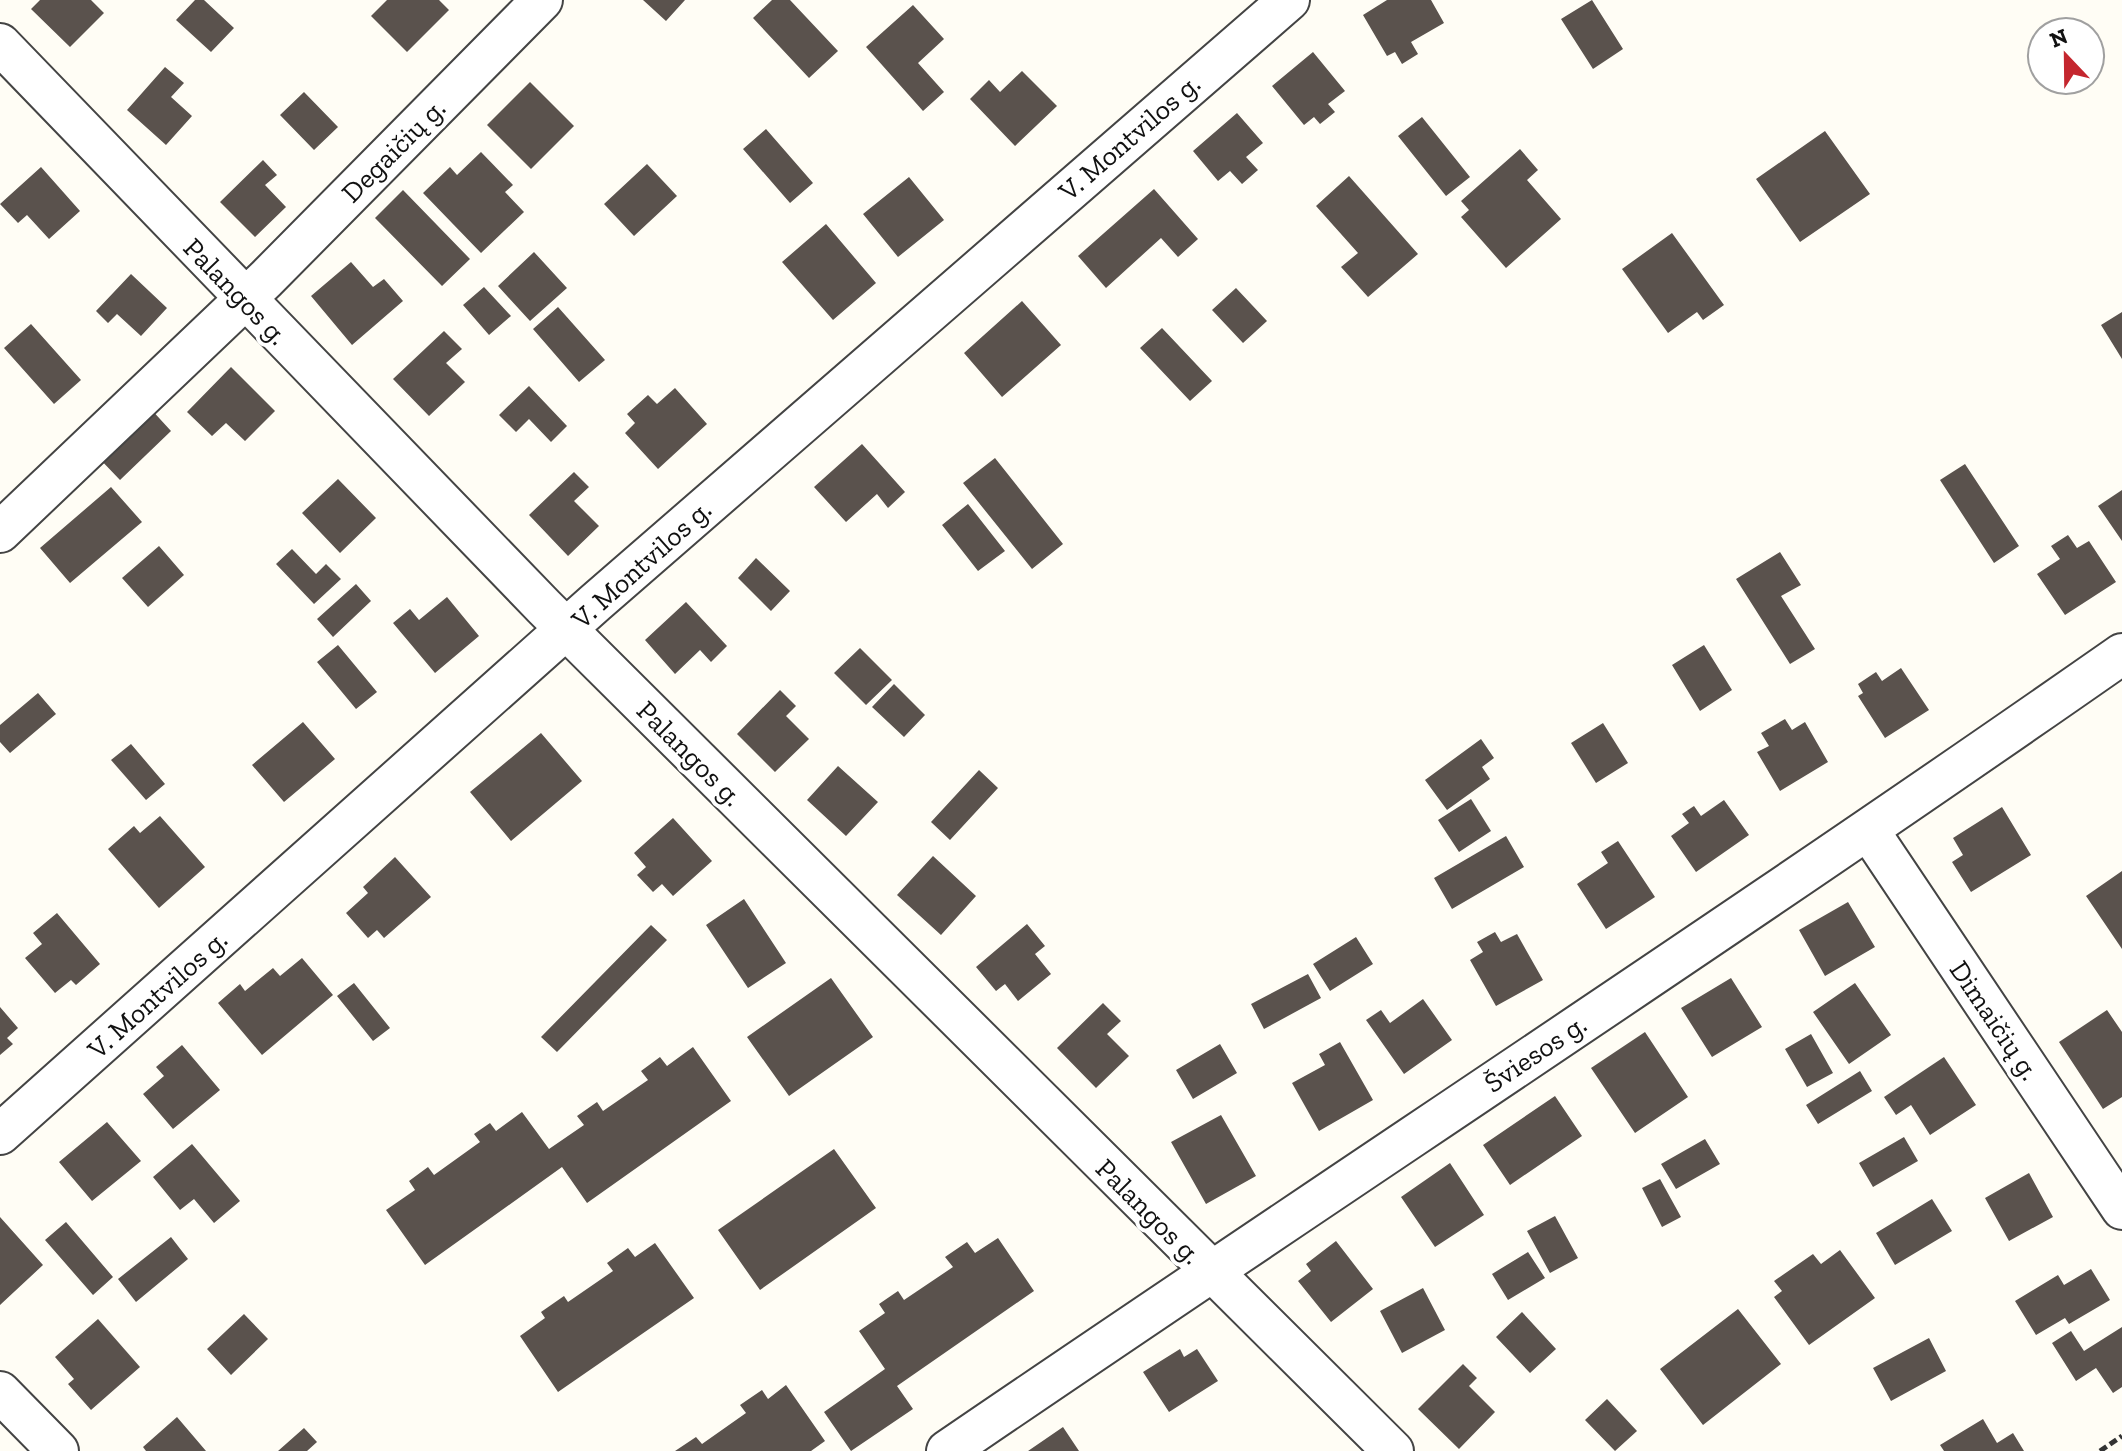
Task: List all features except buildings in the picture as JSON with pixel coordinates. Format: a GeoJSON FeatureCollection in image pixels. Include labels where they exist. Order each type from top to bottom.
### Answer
{"type":"FeatureCollection","features":[{"type":"Feature","properties":{"kind":"street","name":"Degaičių g."},"geometry":{"type":"LineString","coordinates":[[0,532],[244,300],[542,0]]}},
{"type":"Feature","properties":{"kind":"street","name":"V. Montvilos g."},"geometry":{"type":"LineString","coordinates":[[0,1134],[567,630],[1289,0]]}},
{"type":"Feature","properties":{"kind":"street","name":"Palangos g."},"geometry":{"type":"LineString","coordinates":[[0,44],[244,300],[567,630],[1393,1451]]}},
{"type":"Feature","properties":{"kind":"street","name":"Šviesos g."},"geometry":{"type":"LineString","coordinates":[[947,1451],[1209,1271],[1869,831],[2122,654]]}},
{"type":"Feature","properties":{"kind":"street","name":"Dimaičių g."},"geometry":{"type":"LineString","coordinates":[[1869,831],[2122,1209]]}},
{"type":"Feature","properties":{"kind":"street"},"geometry":{"type":"LineString","coordinates":[[0,1392],[58,1451]]}},
{"type":"Feature","properties":{"kind":"path"},"geometry":{"type":"LineString","coordinates":[[2100,1451],[2122,1436]]}}]}
